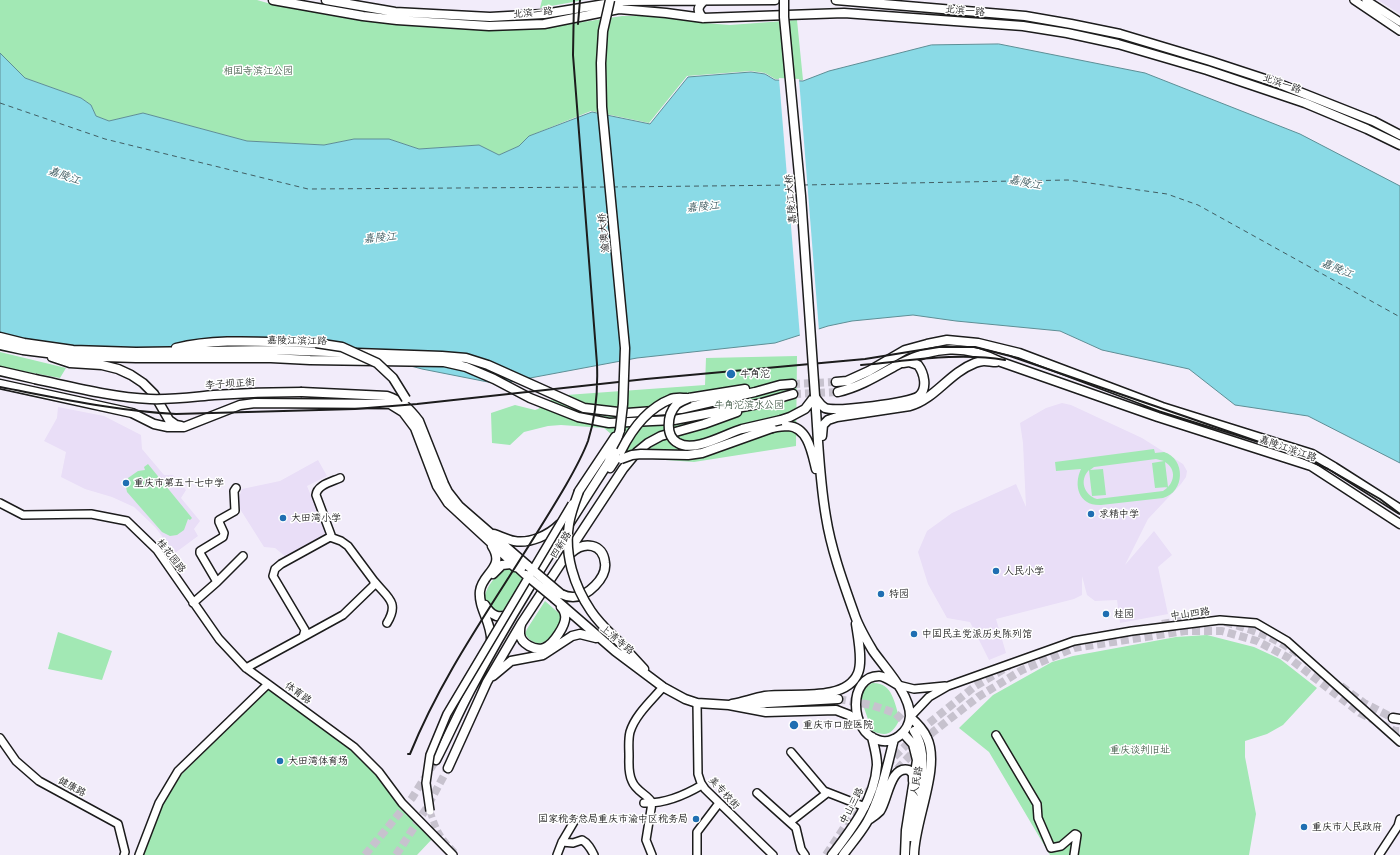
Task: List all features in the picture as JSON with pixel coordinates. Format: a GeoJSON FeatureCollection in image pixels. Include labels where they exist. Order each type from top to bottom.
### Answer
{"type":"FeatureCollection","features":[{"type":"Feature","properties":{"kind":"main road","name":"北滨一路"},"geometry":{"type":"LineString","coordinates":[[273,0],[363,16],[397,20],[489,26],[544,24],[617,3],[666,13],[703,18],[844,13],[944,19],[1030,27],[1118,44],[1207,70],[1299,101],[1367,129],[1400,145]]}},
{"type":"Feature","properties":{"kind":"main road","name":"北滨一路"},"geometry":{"type":"LineString","coordinates":[[326,0],[395,12],[490,17],[544,14],[617,3],[775,0]]}},
{"type":"Feature","properties":{"kind":"main road","name":"嘉陵江大桥"},"geometry":{"type":"LineString","coordinates":[[784,0],[784,17],[801,196],[822,489]]}},
{"type":"Feature","properties":{"kind":"main road","name":"北滨一路"},"geometry":{"type":"LineString","coordinates":[[836,0],[1025,16],[1120,34],[1210,60],[1278,83],[1373,121],[1400,135]]}},
{"type":"Feature","properties":{"kind":"main road"},"geometry":{"type":"LineString","coordinates":[[703,18],[698,9],[699,5],[704,1]]}},
{"type":"Feature","properties":{"kind":"main road","name":"渝澳大桥"},"geometry":{"type":"LineString","coordinates":[[610,464],[620,430],[624,404],[625,348],[602,107],[601,63],[603,37],[617,3]]}},
{"type":"Feature","properties":{"kind":"main road"},"geometry":{"type":"LineString","coordinates":[[1367,129],[1377,130],[1378,127],[1373,121]]}},
{"type":"Feature","properties":{"kind":"main road","name":"嘉陵江滨江路"},"geometry":{"type":"LineString","coordinates":[[0,337],[24,343],[73,350],[272,350],[466,358],[488,366],[584,408],[627,413],[680,409],[755,392],[780,384]]}},
{"type":"Feature","properties":{"kind":"main road","name":"嘉陵江滨江路"},"geometry":{"type":"LineString","coordinates":[[836,382],[847,380],[869,371],[905,350],[947,340],[978,343],[1019,353],[1162,407],[1312,454],[1400,509]]}},
{"type":"Feature","properties":{"kind":"main road"},"geometry":{"type":"LineString","coordinates":[[162,351],[194,344],[223,342],[342,346],[377,363],[393,378],[419,421]]}},
{"type":"Feature","properties":{"kind":"main road","name":"嘉陵江滨江路"},"geometry":{"type":"LineString","coordinates":[[0,345],[22,350],[71,356],[136,358],[271,358],[444,362],[466,367],[494,379],[530,398],[578,417],[609,424],[674,420],[758,404]]}},
{"type":"Feature","properties":{"kind":"main road"},"geometry":{"type":"LineString","coordinates":[[838,392],[851,389],[914,357],[932,352],[949,349],[968,350],[985,354],[1001,362]]}},
{"type":"Feature","properties":{"kind":"main road"},"geometry":{"type":"LineString","coordinates":[[22,350],[70,363],[102,365],[118,369],[131,375],[154,394],[169,420],[176,425],[184,427]]}},
{"type":"Feature","properties":{"kind":"main road"},"geometry":{"type":"LineString","coordinates":[[822,489],[822,429],[825,422],[837,417],[918,404],[956,373],[966,367],[982,361],[1001,362]]}},
{"type":"Feature","properties":{"kind":"main road","name":"嘉陵江滨江路"},"geometry":{"type":"LineString","coordinates":[[1001,362],[1158,417],[1311,466],[1400,524]]}},
{"type":"Feature","properties":{"kind":"main road"},"geometry":{"type":"LineString","coordinates":[[792,384],[780,384],[706,394],[689,398],[676,404],[670,415],[668,425],[671,436],[677,443],[686,446],[700,445],[741,430],[790,417],[805,410],[815,396],[820,405],[826,408],[835,409],[916,398],[920,395],[924,387],[923,374],[918,365],[913,363],[900,364]]}},
{"type":"Feature","properties":{"kind":"main road","name":"李子坝正街"},"geometry":{"type":"LineString","coordinates":[[0,371],[126,397],[150,399],[174,399],[258,392],[302,392],[387,396],[398,400],[413,413],[419,421],[424,431],[429,455]]}},
{"type":"Feature","properties":{"kind":"main road","name":"李子坝正街"},"geometry":{"type":"LineString","coordinates":[[0,384],[132,412],[154,424],[168,428],[184,427],[240,405],[255,403],[390,404],[403,412],[412,422],[429,455]]}},
{"type":"Feature","properties":{"kind":"main road"},"geometry":{"type":"LineString","coordinates":[[758,404],[793,394]]}},
{"type":"Feature","properties":{"kind":"main road"},"geometry":{"type":"LineString","coordinates":[[489,533],[515,541],[538,539],[555,529],[587,496],[621,450],[628,436],[643,418],[658,406],[672,398],[689,398]]}},
{"type":"Feature","properties":{"kind":"main road","name":"四新路"},"geometry":{"type":"LineString","coordinates":[[448,768],[487,682],[521,624],[623,469],[637,452],[648,443],[661,436],[704,424],[758,404]]}},
{"type":"Feature","properties":{"kind":"main road"},"geometry":{"type":"LineString","coordinates":[[815,405],[822,412],[828,414],[866,406]]}},
{"type":"Feature","properties":{"kind":"main road"},"geometry":{"type":"LineString","coordinates":[[610,464],[632,454],[688,455],[702,453],[772,428],[787,426],[796,428],[802,433],[811,447],[822,489],[826,519],[854,614],[859,648],[860,668],[855,679],[846,687],[829,693],[765,696],[729,705]]}},
{"type":"Feature","properties":{"kind":"main road"},"geometry":{"type":"LineString","coordinates":[[620,430],[579,491],[569,524],[568,543],[572,573],[582,596],[592,612],[660,685]]}},
{"type":"Feature","properties":{"kind":"main road","name":"上清寺路"},"geometry":{"type":"LineString","coordinates":[[429,455],[437,486],[442,495],[455,511],[526,575],[558,599]]}},
{"type":"Feature","properties":{"kind":"main road","name":"上清寺路"},"geometry":{"type":"LineString","coordinates":[[429,455],[448,492],[460,506],[528,566],[558,599],[600,639],[660,685],[685,699],[697,703],[729,705],[766,712],[836,710],[848,715],[860,723]]}},
{"type":"Feature","properties":{"kind":"main road","name":"四新路"},"geometry":{"type":"LineString","coordinates":[[436,760],[488,659],[520,604],[587,496]]}},
{"type":"Feature","properties":{"kind":"main road"},"geometry":{"type":"LineString","coordinates":[[478,531],[492,546],[496,554],[494,566],[482,585],[480,593],[481,603],[491,630],[492,638],[488,659]]}},
{"type":"Feature","properties":{"kind":"main road"},"geometry":{"type":"LineString","coordinates":[[521,624],[520,634],[524,643],[538,649],[547,646],[554,640],[565,620],[563,610],[558,599],[584,594],[598,582],[602,575],[605,563],[599,551],[594,546],[588,544],[576,548],[562,562]]}},
{"type":"Feature","properties":{"kind":"main road"},"geometry":{"type":"LineString","coordinates":[[520,604],[511,613],[498,617],[488,611],[483,601],[482,590],[495,570],[502,565],[511,564],[526,575]]}},
{"type":"Feature","properties":{"kind":"main road"},"geometry":{"type":"LineString","coordinates":[[854,614],[872,650],[898,685],[907,704],[910,716],[907,727],[902,733],[894,739],[887,741],[879,740],[866,733],[860,723],[856,711],[856,700],[860,688],[868,679],[878,676],[887,678],[898,685]]}},
{"type":"Feature","properties":{"kind":"main road"},"geometry":{"type":"LineString","coordinates":[[487,682],[504,666],[512,661],[543,655],[572,636],[588,634],[600,639]]}},
{"type":"Feature","properties":{"kind":"main road"},"geometry":{"type":"LineString","coordinates":[[729,705],[838,700]]}},
{"type":"Feature","properties":{"kind":"main road","name":"人民路"},"geometry":{"type":"LineString","coordinates":[[910,716],[920,726],[928,740],[930,756],[930,773],[917,832],[914,855]]}},
{"type":"Feature","properties":{"kind":"main road"},"geometry":{"type":"LineString","coordinates":[[908,855],[923,760],[921,748],[914,730]]}},
{"type":"Feature","properties":{"kind":"main road","name":"人民路"},"geometry":{"type":"LineString","coordinates":[[902,733],[910,739],[915,748],[917,760],[906,830],[905,855]]}},
{"type":"Feature","properties":{"kind":"main road","name":"中山三路"},"geometry":{"type":"LineString","coordinates":[[832,855],[853,828],[865,807],[872,789],[877,766],[876,752],[872,737]]}},
{"type":"Feature","properties":{"kind":"main road","name":"中山三路"},"geometry":{"type":"LineString","coordinates":[[843,855],[867,823],[882,786],[894,739]]}},
{"type":"Feature","properties":{"kind":"main road"},"geometry":{"type":"LineString","coordinates":[[867,823],[880,811],[887,796],[891,782],[897,773],[903,769],[909,770],[913,774],[913,784]]}},
{"type":"Feature","properties":{"kind":"street"},"geometry":{"type":"LineString","coordinates":[[1354,0],[1400,31]]}},
{"type":"Feature","properties":{"kind":"street"},"geometry":{"type":"LineString","coordinates":[[1366,0],[1400,22]]}},
{"type":"Feature","properties":{"kind":"street"},"geometry":{"type":"LineString","coordinates":[[330,537],[331,535],[316,495],[316,491],[318,488],[340,478]]}},
{"type":"Feature","properties":{"kind":"street"},"geometry":{"type":"LineString","coordinates":[[217,582],[200,551],[223,537],[224,533],[219,520],[235,511],[234,491],[236,488]]}},
{"type":"Feature","properties":{"kind":"street"},"geometry":{"type":"LineString","coordinates":[[430,811],[426,783],[430,755],[447,714],[579,491]]}},
{"type":"Feature","properties":{"kind":"street","name":"桂花园路"},"geometry":{"type":"LineString","coordinates":[[0,503],[23,516],[91,514],[126,521],[156,550],[219,639],[246,668],[268,684]]}},
{"type":"Feature","properties":{"kind":"street"},"geometry":{"type":"LineString","coordinates":[[303,637],[305,630],[273,576],[275,569],[284,561],[330,537],[342,541],[348,546],[392,603],[392,615],[387,623]]}},
{"type":"Feature","properties":{"kind":"street"},"geometry":{"type":"LineString","coordinates":[[193,603],[243,556]]}},
{"type":"Feature","properties":{"kind":"street"},"geometry":{"type":"LineString","coordinates":[[246,668],[343,615],[374,585],[374,581]]}},
{"type":"Feature","properties":{"kind":"street","name":"中山四路"},"geometry":{"type":"LineString","coordinates":[[948,686],[1074,641],[1132,631],[1220,620],[1256,623],[1287,641],[1400,742]]}},
{"type":"Feature","properties":{"kind":"street"},"geometry":{"type":"LineString","coordinates":[[139,855],[159,803],[178,771],[268,684]]}},
{"type":"Feature","properties":{"kind":"street","name":"体育路"},"geometry":{"type":"LineString","coordinates":[[268,684],[354,747],[379,772],[402,803],[453,855]]}},
{"type":"Feature","properties":{"kind":"street"},"geometry":{"type":"LineString","coordinates":[[652,855],[646,840],[652,803],[650,799],[640,793],[632,782],[629,769],[628,740],[632,725],[660,685]]}},
{"type":"Feature","properties":{"kind":"street"},"geometry":{"type":"LineString","coordinates":[[898,685],[914,689],[948,686]]}},
{"type":"Feature","properties":{"kind":"street"},"geometry":{"type":"LineString","coordinates":[[910,716],[929,697],[948,686]]}},
{"type":"Feature","properties":{"kind":"street","name":"美专校街"},"geometry":{"type":"LineString","coordinates":[[697,703],[698,774],[702,785],[773,855]]}},
{"type":"Feature","properties":{"kind":"street"},"geometry":{"type":"LineString","coordinates":[[996,735],[1037,804],[1038,818],[1051,848],[1061,846],[1075,834],[1077,836],[1074,855]]}},
{"type":"Feature","properties":{"kind":"street","name":"健康路"},"geometry":{"type":"LineString","coordinates":[[0,738],[16,761],[39,781],[118,824],[125,852],[124,855]]}},
{"type":"Feature","properties":{"kind":"street"},"geometry":{"type":"LineString","coordinates":[[791,752],[824,791],[865,807]]}},
{"type":"Feature","properties":{"kind":"street"},"geometry":{"type":"LineString","coordinates":[[644,803],[652,803],[681,796],[702,785]]}},
{"type":"Feature","properties":{"kind":"street"},"geometry":{"type":"LineString","coordinates":[[757,793],[798,831],[798,839],[801,849],[805,855]]}},
{"type":"Feature","properties":{"kind":"street"},"geometry":{"type":"LineString","coordinates":[[790,822],[828,793]]}},
{"type":"Feature","properties":{"kind":"street"},"geometry":{"type":"LineString","coordinates":[[697,855],[697,832],[719,803]]}},
{"type":"Feature","properties":{"kind":"street"},"geometry":{"type":"LineString","coordinates":[[1379,855],[1398,826],[1400,819]]}},
{"type":"Feature","properties":{"kind":"street"},"geometry":{"type":"LineString","coordinates":[[557,855],[562,842],[575,820]]}},
{"type":"Feature","properties":{"kind":"street"},"geometry":{"type":"LineString","coordinates":[[562,842],[573,843],[582,840],[586,842],[594,855]]}},
{"type":"Feature","properties":{"kind":"shaded area"},"geometry":{"type":"Polygon","coordinates":[[[1378,0],[1400,0],[1400,14],[1378,0]]]}},
{"type":"Feature","properties":{"kind":"shaded area"},"geometry":{"type":"Polygon","coordinates":[[[1062,403],[1071,405],[1142,438],[1183,464],[1187,471],[1186,477],[1181,484],[1148,519],[1125,565],[1154,531],[1172,555],[1158,567],[1168,614],[1120,623],[1117,600],[1095,601],[1087,595],[1082,576],[1082,595],[1074,599],[996,619],[1006,653],[989,660],[970,622],[947,618],[928,584],[918,552],[927,531],[952,513],[1016,484],[1026,507],[1023,443],[1020,423],[1046,408],[1062,403]]]}},
{"type":"Feature","properties":{"kind":"shaded area","name":"重庆市第五十七中学"},"geometry":{"type":"Polygon","coordinates":[[[58,407],[104,416],[141,435],[142,449],[164,475],[173,475],[186,490],[181,498],[200,521],[194,529],[198,536],[175,553],[155,527],[134,507],[112,497],[85,489],[61,477],[66,452],[44,441],[57,418],[58,407]]]}},
{"type":"Feature","properties":{"kind":"shaded area","name":"大田湾小学"},"geometry":{"type":"Polygon","coordinates":[[[318,460],[327,476],[307,486],[327,535],[286,557],[275,548],[264,547],[240,509],[238,500],[242,489],[280,481],[318,460]]]}},
{"type":"Feature","properties":{"kind":"green space","name":"相国寺滨江公园"},"geometry":{"type":"Polygon","coordinates":[[[0,0],[257,0],[271,4],[398,24],[489,29],[544,28],[622,16],[665,16],[704,23],[730,25],[797,20],[803,80],[775,79],[765,73],[751,71],[687,76],[649,123],[591,111],[529,136],[519,146],[499,155],[479,145],[419,149],[389,139],[354,139],[324,145],[247,141],[143,113],[109,121],[96,116],[91,105],[81,98],[25,78],[0,53],[0,0]]]}},
{"type":"Feature","properties":{"kind":"green space"},"geometry":{"type":"Polygon","coordinates":[[[542,0],[584,0],[540,8],[542,0]]]}},
{"type":"Feature","properties":{"kind":"green space"},"geometry":{"type":"Polygon","coordinates":[[[0,352],[66,368],[60,378],[0,367],[0,352]]]}},
{"type":"Feature","properties":{"kind":"green space","name":"牛角沱滨水公园"},"geometry":{"type":"Polygon","coordinates":[[[797,356],[796,446],[694,462],[638,458],[625,451],[604,428],[561,425],[548,426],[524,432],[510,445],[492,443],[491,413],[515,405],[535,410],[551,400],[566,395],[705,385],[706,358],[797,356]]]}},
{"type":"Feature","properties":{"kind":"green space"},"geometry":{"type":"Polygon","coordinates":[[[1154,449],[1155,453],[1164,452],[1176,461],[1180,475],[1179,483],[1170,495],[1163,498],[1101,505],[1093,504],[1083,499],[1080,494],[1078,482],[1081,469],[1056,471],[1055,462],[1154,449]],[[1156,459],[1094,467],[1090,470],[1103,469],[1106,495],[1092,496],[1089,470],[1084,478],[1084,487],[1086,491],[1093,497],[1097,499],[1163,491],[1168,487],[1155,488],[1152,463],[1164,461],[1156,459]],[[1165,462],[1168,487],[1172,481],[1173,472],[1169,465],[1165,462]]]}},
{"type":"Feature","properties":{"kind":"green space"},"geometry":{"type":"Polygon","coordinates":[[[148,464],[192,518],[190,520],[188,519],[184,530],[177,535],[170,536],[162,532],[127,492],[126,487],[128,478],[138,471],[145,470],[144,467],[148,464]]]}},
{"type":"Feature","properties":{"kind":"green space"},"geometry":{"type":"Polygon","coordinates":[[[509,568],[518,573],[523,580],[506,609],[500,611],[493,610],[485,601],[486,591],[496,576],[505,569],[509,568]]]}},
{"type":"Feature","properties":{"kind":"green space"},"geometry":{"type":"Polygon","coordinates":[[[545,601],[561,615],[562,622],[550,640],[538,644],[530,640],[525,634],[545,601]]]}},
{"type":"Feature","properties":{"kind":"green space"},"geometry":{"type":"Polygon","coordinates":[[[58,632],[112,651],[102,680],[48,669],[58,632]]]}},
{"type":"Feature","properties":{"kind":"green space","name":"重庆谈判旧址"},"geometry":{"type":"Polygon","coordinates":[[[1207,635],[1254,647],[1280,659],[1317,688],[1283,725],[1267,734],[1245,741],[1245,757],[1256,814],[1249,855],[1050,855],[989,752],[959,728],[993,695],[1052,662],[1073,656],[1176,637],[1207,635]]]}},
{"type":"Feature","properties":{"kind":"green space"},"geometry":{"type":"Polygon","coordinates":[[[872,683],[884,686],[889,690],[900,719],[892,731],[886,734],[872,731],[860,696],[864,689],[872,683]]]}},
{"type":"Feature","properties":{"kind":"green space","name":"大田湾体育场"},"geometry":{"type":"Polygon","coordinates":[[[268,688],[352,749],[377,773],[433,838],[417,855],[143,855],[162,804],[181,775],[268,688]]]}},
{"type":"Feature","properties":{"kind":"water","name":"嘉陵江"},"geometry":{"type":"Polygon","coordinates":[[[999,44],[1145,73],[1300,134],[1400,186],[1400,463],[1308,416],[1235,405],[1189,369],[1102,350],[1060,331],[956,321],[913,315],[852,321],[828,326],[775,343],[637,358],[498,384],[422,369],[307,338],[177,362],[0,335],[0,53],[25,78],[81,98],[91,105],[96,116],[109,121],[143,113],[247,141],[324,145],[354,139],[389,139],[419,149],[479,145],[499,155],[519,146],[529,136],[592,112],[650,124],[688,77],[751,72],[765,74],[775,80],[803,81],[829,71],[931,45],[999,44]]]}},
{"type":"Feature","properties":{"kind":"pier"},"geometry":{"type":"Polygon","coordinates":[[[779,78],[799,79],[819,331],[800,337],[779,78]]]}},
{"type":"Feature","properties":{"kind":"ferry route"},"geometry":{"type":"LineString","coordinates":[[0,103],[105,139],[308,189],[606,187]]}},
{"type":"Feature","properties":{"kind":"ferry route"},"geometry":{"type":"LineString","coordinates":[[803,185],[1068,180],[1167,194],[1198,205],[1400,317]]}},
{"type":"Feature","properties":{"kind":"ferry route"},"geometry":{"type":"LineString","coordinates":[[613,187],[796,185]]}},
{"type":"Feature","properties":{"kind":"tunnel"},"geometry":{"type":"LineString","coordinates":[[792,384],[836,382]]}},
{"type":"Feature","properties":{"kind":"tunnel"},"geometry":{"type":"LineString","coordinates":[[793,394],[838,392]]}},
{"type":"Feature","properties":{"kind":"tunnel"},"geometry":{"type":"LineString","coordinates":[[1162,624],[1185,620],[1200,621]]}},
{"type":"Feature","properties":{"kind":"tunnel"},"geometry":{"type":"LineString","coordinates":[[1225,622],[1263,635],[1281,643],[1298,654]]}},
{"type":"Feature","properties":{"kind":"tunnel"},"geometry":{"type":"LineString","coordinates":[[863,818],[876,794],[900,766],[933,732],[978,697],[1022,670],[1074,648],[1185,631],[1222,631],[1257,641],[1289,658],[1360,713],[1395,731],[1400,731]]}},
{"type":"Feature","properties":{"kind":"tunnel"},"geometry":{"type":"LineString","coordinates":[[826,855],[867,793],[893,758],[928,724],[974,687],[1009,666]]}},
{"type":"Feature","properties":{"kind":"tunnel"},"geometry":{"type":"LineString","coordinates":[[1341,686],[1364,703],[1393,718]]}},
{"type":"Feature","properties":{"kind":"tunnel"},"geometry":{"type":"LineString","coordinates":[[838,699],[871,705],[895,713],[914,731]]}},
{"type":"Feature","properties":{"kind":"tunnel"},"geometry":{"type":"LineString","coordinates":[[365,855],[412,798],[436,760]]}},
{"type":"Feature","properties":{"kind":"tunnel"},"geometry":{"type":"LineString","coordinates":[[396,855],[426,809],[448,768]]}},
{"type":"Feature","properties":{"kind":"tunnel"},"geometry":{"type":"LineString","coordinates":[[430,811],[440,835],[457,855]]}},
{"type":"Feature","properties":{"kind":"tunnel"},"geometry":{"type":"LineString","coordinates":[[838,855],[851,836]]}},
{"type":"Feature","properties":{"kind":"railway"},"geometry":{"type":"LineString","coordinates":[[408,754],[410,754],[420,730],[455,663],[545,520],[581,458],[588,441],[595,413],[597,364],[573,55],[574,0]]}},
{"type":"Feature","properties":{"kind":"railway"},"geometry":{"type":"LineString","coordinates":[[578,24],[580,0]]}},
{"type":"Feature","properties":{"kind":"railway"},"geometry":{"type":"LineString","coordinates":[[0,387],[110,407],[176,414],[355,409],[417,404],[646,379],[865,359],[939,347],[975,347],[1010,356],[1291,453],[1328,469],[1380,499],[1400,514]]}},
{"type":"Feature","properties":{"kind":"railway"},"geometry":{"type":"LineString","coordinates":[[861,365],[951,357],[1005,360]]}},
{"type":"Feature","properties":{"kind":"place","name":"牛角沱"},"geometry":{"type":"Point","coordinates":[731,374]}},
{"type":"Feature","properties":{"kind":"place","name":"重庆市第五十七中学"},"geometry":{"type":"Point","coordinates":[126,483]}},
{"type":"Feature","properties":{"kind":"place","name":"求精中学"},"geometry":{"type":"Point","coordinates":[1091,514]}},
{"type":"Feature","properties":{"kind":"place","name":"大田湾小学"},"geometry":{"type":"Point","coordinates":[283,518]}},
{"type":"Feature","properties":{"kind":"place","name":"人民小学"},"geometry":{"type":"Point","coordinates":[996,571]}},
{"type":"Feature","properties":{"kind":"place","name":"特园"},"geometry":{"type":"Point","coordinates":[881,594]}},
{"type":"Feature","properties":{"kind":"place","name":"桂园"},"geometry":{"type":"Point","coordinates":[1106,614]}},
{"type":"Feature","properties":{"kind":"place","name":"中国民主党派历史陈列馆"},"geometry":{"type":"Point","coordinates":[914,634]}},
{"type":"Feature","properties":{"kind":"place","name":"重庆市口腔医院"},"geometry":{"type":"Point","coordinates":[794,725]}},
{"type":"Feature","properties":{"kind":"place","name":"大田湾体育场"},"geometry":{"type":"Point","coordinates":[280,761]}},
{"type":"Feature","properties":{"kind":"place","name":"国家税务总局重庆市渝中区税务局"},"geometry":{"type":"Point","coordinates":[696,819]}},
{"type":"Feature","properties":{"kind":"place","name":"重庆市人民政府"},"geometry":{"type":"Point","coordinates":[1304,827]}}]}
